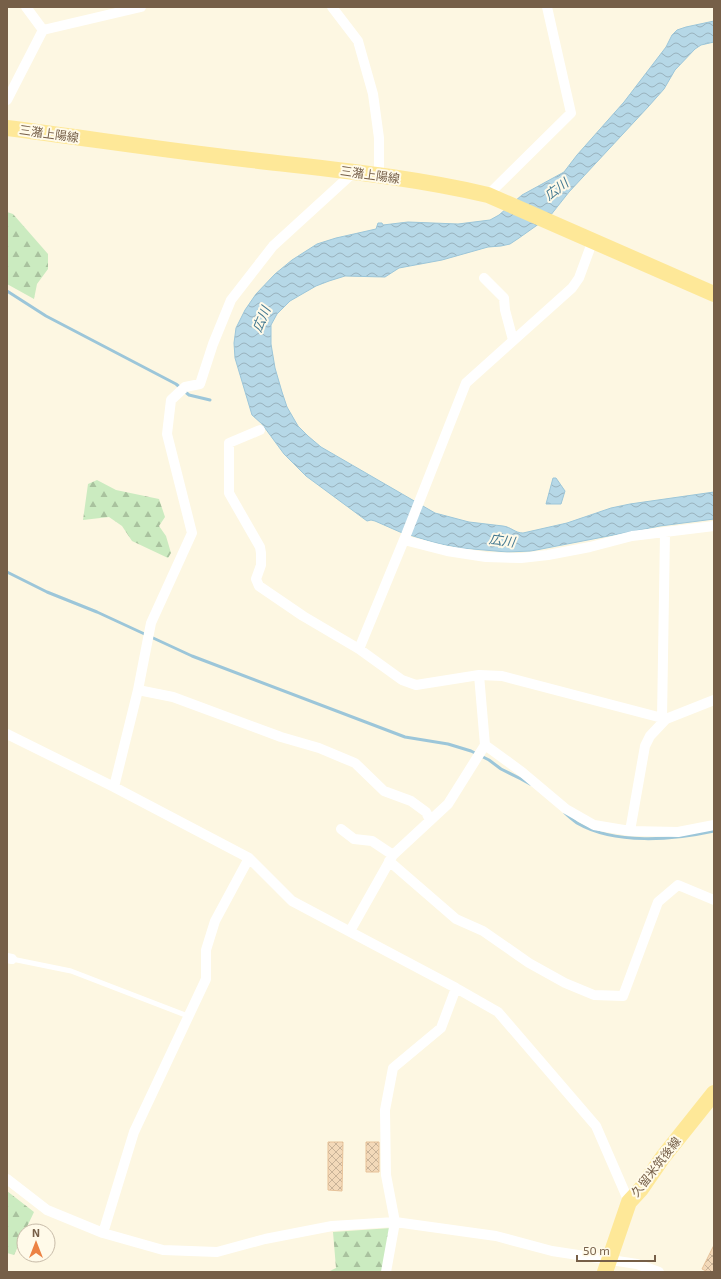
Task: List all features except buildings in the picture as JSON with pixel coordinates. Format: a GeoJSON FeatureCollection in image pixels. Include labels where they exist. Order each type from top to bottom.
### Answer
{"type":"FeatureCollection","features":[{"type":"Feature","properties":{"kind":"main road","name":"三潴上陽線"},"geometry":{"type":"LineString","coordinates":[[7,128],[168,150],[354,172],[451,186],[494,197],[714,294]]}},
{"type":"Feature","properties":{"kind":"main road","name":"久留米筑後線"},"geometry":{"type":"LineString","coordinates":[[607,1265],[629,1202],[641,1189],[663,1157],[714,1093]]}},
{"type":"Feature","properties":{"kind":"street"},"geometry":{"type":"LineString","coordinates":[[26,7],[43,30]]}},
{"type":"Feature","properties":{"kind":"street"},"geometry":{"type":"LineString","coordinates":[[7,100],[43,30],[141,7]]}},
{"type":"Feature","properties":{"kind":"street"},"geometry":{"type":"LineString","coordinates":[[332,7],[358,41],[373,94],[379,138],[379,176]]}},
{"type":"Feature","properties":{"kind":"street"},"geometry":{"type":"LineString","coordinates":[[494,197],[571,113],[547,7]]}},
{"type":"Feature","properties":{"kind":"street"},"geometry":{"type":"LineString","coordinates":[[114,787],[138,690],[151,623],[192,533],[167,434],[171,400],[186,387],[200,384],[213,344],[231,300],[273,246],[354,172]]}},
{"type":"Feature","properties":{"kind":"street"},"geometry":{"type":"LineString","coordinates":[[359,649],[466,383],[572,288],[579,278],[593,240]]}},
{"type":"Feature","properties":{"kind":"street"},"geometry":{"type":"LineString","coordinates":[[484,278],[504,298],[505,310],[513,340]]}},
{"type":"Feature","properties":{"kind":"street"},"geometry":{"type":"LineString","coordinates":[[260,430],[229,443],[229,493],[260,547],[261,565],[256,579],[259,586],[303,616],[359,649],[402,680],[416,685],[479,675],[502,676],[664,719]]}},
{"type":"Feature","properties":{"kind":"street"},"geometry":{"type":"LineString","coordinates":[[405,537],[447,551],[462,554],[486,557],[521,558],[548,555],[590,547],[632,536],[714,526]]}},
{"type":"Feature","properties":{"kind":"street"},"geometry":{"type":"LineString","coordinates":[[664,719],[665,532]]}},
{"type":"Feature","properties":{"kind":"street"},"geometry":{"type":"LineString","coordinates":[[350,931],[391,858],[448,804],[485,745],[479,675]]}},
{"type":"Feature","properties":{"kind":"street"},"geometry":{"type":"LineString","coordinates":[[138,690],[173,698],[280,737],[319,748],[355,763],[384,791],[411,801],[426,812],[430,820]]}},
{"type":"Feature","properties":{"kind":"street"},"geometry":{"type":"LineString","coordinates":[[630,831],[645,746],[650,736],[664,719],[714,700]]}},
{"type":"Feature","properties":{"kind":"street"},"geometry":{"type":"LineString","coordinates":[[7,734],[114,787],[249,858],[292,900],[498,1012],[596,1126],[629,1202]]}},
{"type":"Feature","properties":{"kind":"street"},"geometry":{"type":"LineString","coordinates":[[485,745],[522,772],[566,809],[594,825],[630,831],[678,832],[714,825]]}},
{"type":"Feature","properties":{"kind":"street"},"geometry":{"type":"LineString","coordinates":[[341,829],[354,839],[372,841],[456,919],[483,931],[529,963],[565,983],[594,996],[623,996],[658,902],[678,885],[714,900]]}},
{"type":"Feature","properties":{"kind":"street"},"geometry":{"type":"LineString","coordinates":[[103,1232],[134,1132],[206,979],[206,950],[215,921],[249,858]]}},
{"type":"Feature","properties":{"kind":"street"},"geometry":{"type":"LineString","coordinates":[[386,1272],[395,1222],[386,1175],[385,1110],[392,1068],[441,1028],[456,988]]}},
{"type":"Feature","properties":{"kind":"street"},"geometry":{"type":"LineString","coordinates":[[7,1180],[47,1210],[103,1232],[163,1250],[217,1252],[265,1239],[332,1226],[395,1222],[496,1236],[607,1265],[637,1264],[659,1272]]}},
{"type":"Feature","properties":{"kind":"lane"},"geometry":{"type":"LineString","coordinates":[[9,959],[71,971],[188,1016]]}},
{"type":"Feature","properties":{"kind":"green space"},"geometry":{"type":"Polygon","coordinates":[[[7,212],[13,214],[48,254],[48,269],[37,284],[34,299],[7,284],[7,212]]]}},
{"type":"Feature","properties":{"kind":"green space"},"geometry":{"type":"Polygon","coordinates":[[[97,480],[116,490],[159,499],[165,517],[159,526],[166,536],[171,553],[168,558],[132,541],[122,526],[109,517],[83,520],[88,484],[97,480]]]}},
{"type":"Feature","properties":{"kind":"green space"},"geometry":{"type":"Polygon","coordinates":[[[7,1191],[34,1212],[29,1223],[16,1223],[16,1251],[14,1255],[7,1253],[7,1191]]]}},
{"type":"Feature","properties":{"kind":"green space"},"geometry":{"type":"Polygon","coordinates":[[[391,1228],[383,1272],[328,1272],[336,1268],[333,1232],[391,1228]]]}},
{"type":"Feature","properties":{"kind":"water","name":"広川"},"geometry":{"type":"Polygon","coordinates":[[[714,21],[714,42],[701,45],[695,49],[675,70],[664,89],[569,192],[550,216],[510,244],[488,247],[442,260],[399,268],[385,277],[345,276],[316,286],[290,301],[277,314],[271,325],[271,344],[275,368],[282,392],[287,407],[298,426],[321,447],[435,513],[469,522],[506,527],[523,533],[567,523],[611,508],[714,492],[714,519],[660,526],[531,551],[507,552],[461,548],[436,543],[400,532],[375,521],[367,521],[306,476],[284,454],[262,424],[252,415],[235,358],[234,343],[236,328],[245,310],[256,294],[275,274],[292,260],[317,244],[376,229],[378,223],[382,223],[383,225],[408,222],[458,224],[490,220],[499,215],[522,195],[564,172],[624,102],[666,47],[672,35],[677,30],[714,21]]]}},
{"type":"Feature","properties":{"kind":"water"},"geometry":{"type":"Polygon","coordinates":[[[553,478],[556,478],[565,491],[561,504],[546,504],[553,478]]]}},
{"type":"Feature","properties":{"kind":"waterway"},"geometry":{"type":"LineString","coordinates":[[7,291],[46,316],[176,384],[189,395],[210,400]]}},
{"type":"Feature","properties":{"kind":"waterway"},"geometry":{"type":"LineString","coordinates":[[7,572],[47,592],[97,612],[192,656],[405,737],[448,744],[471,751],[530,784]]}},
{"type":"Feature","properties":{"kind":"waterway"},"geometry":{"type":"LineString","coordinates":[[565,813],[577,823],[592,830],[626,838],[644,839],[681,837],[714,831]]}}]}
